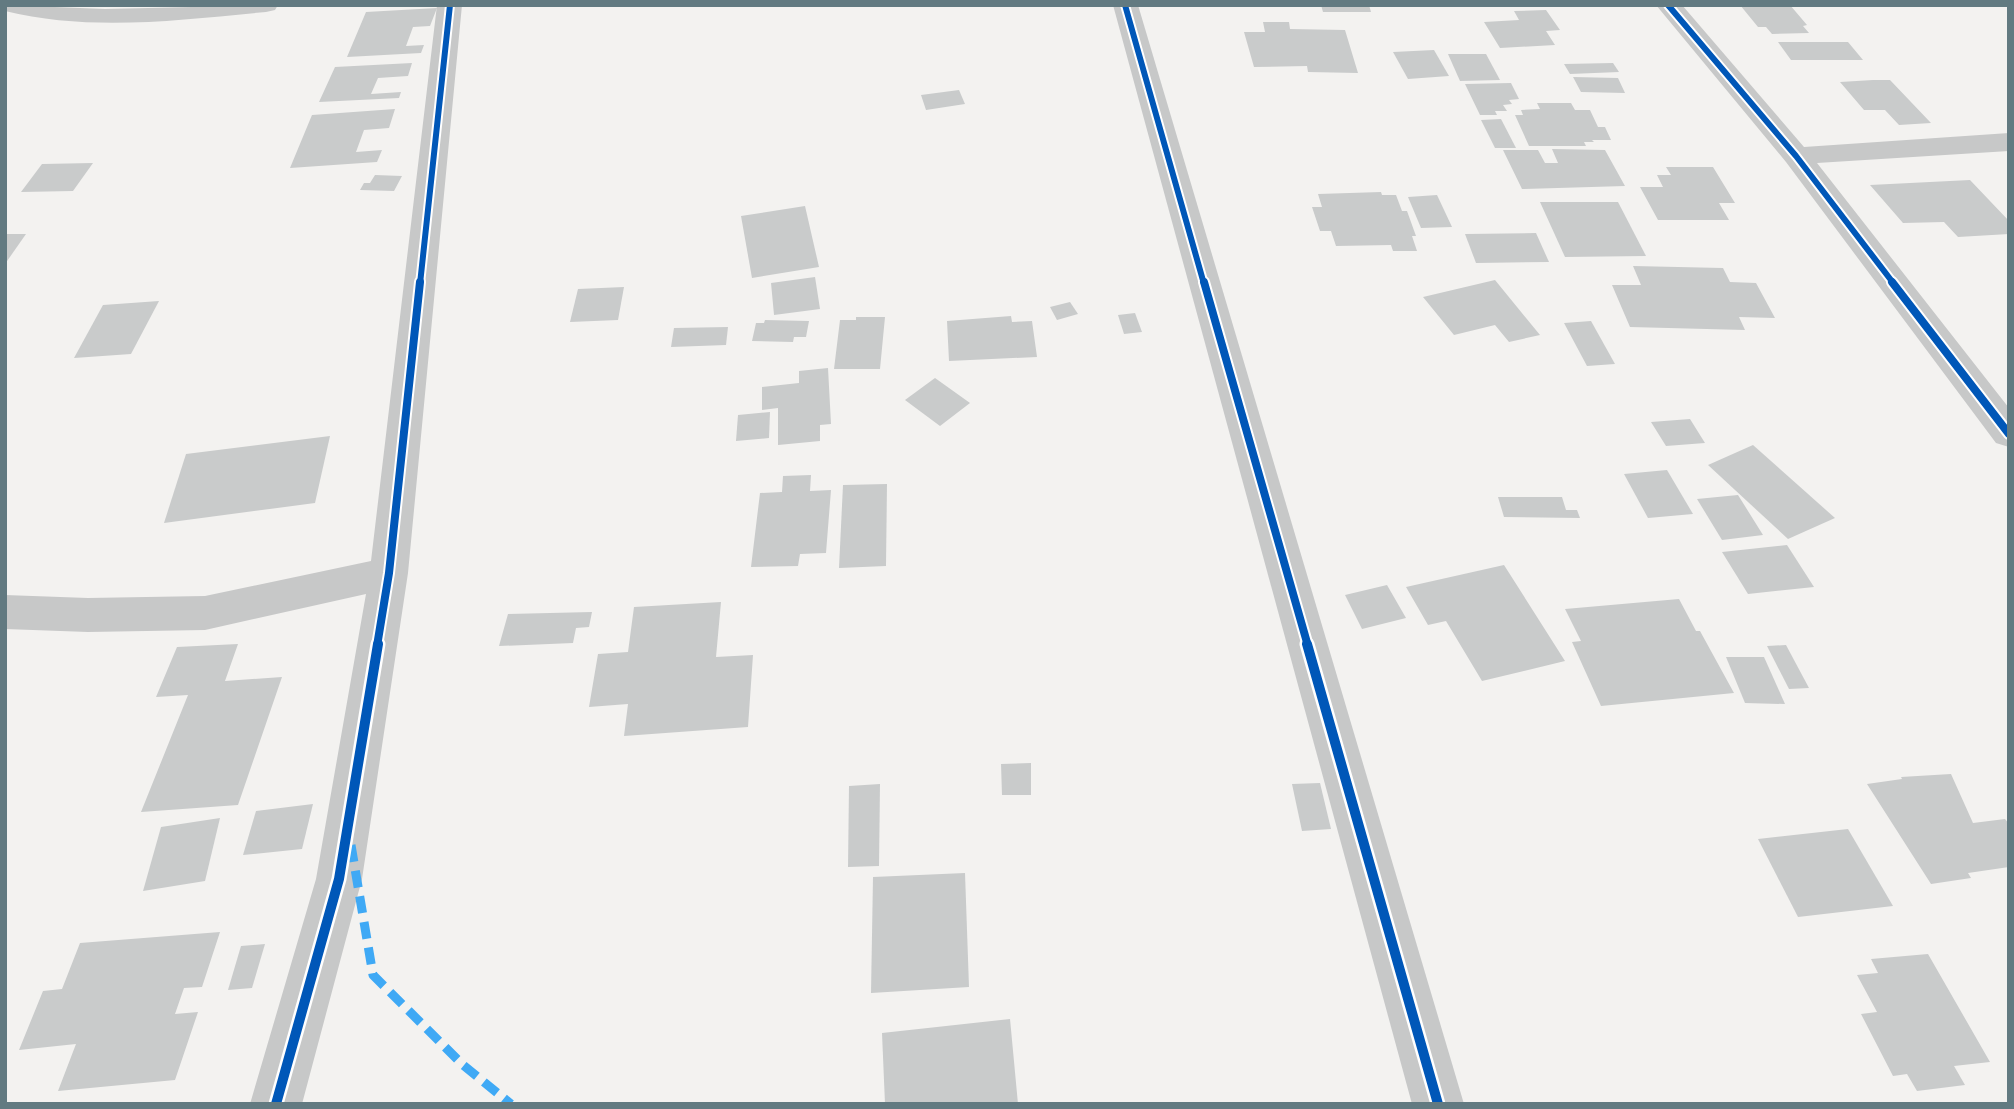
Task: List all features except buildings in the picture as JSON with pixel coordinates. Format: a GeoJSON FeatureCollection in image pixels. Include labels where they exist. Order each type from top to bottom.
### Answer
{"type":"FeatureCollection","features":[{"type":"Feature","properties":{"kind":"street"},"geometry":{"type":"LineString","coordinates":[[10,5],[37,12],[105,16],[266,5]]}},
{"type":"Feature","properties":{"kind":"street"},"geometry":{"type":"LineString","coordinates":[[276,1104],[339,879],[389,573],[450,5]]}},
{"type":"Feature","properties":{"kind":"street"},"geometry":{"type":"LineString","coordinates":[[1125,5],[1438,1104]]}},
{"type":"Feature","properties":{"kind":"street"},"geometry":{"type":"LineString","coordinates":[[1668,5],[1796,156],[2009,434]]}},
{"type":"Feature","properties":{"kind":"street"},"geometry":{"type":"LineString","coordinates":[[1796,156],[2009,142]]}},
{"type":"Feature","properties":{"kind":"street"},"geometry":{"type":"LineString","coordinates":[[5,612],[88,615],[205,612],[389,573]]}},
{"type":"Feature","properties":{"kind":"marked path"},"geometry":{"type":"LineString","coordinates":[[351,845],[373,975],[463,1065],[511,1104]]}},
{"type":"Feature","properties":{"kind":"cycle path"},"geometry":{"type":"LineString","coordinates":[[276,1104],[339,879],[389,573],[450,5]]}},
{"type":"Feature","properties":{"kind":"cycle path"},"geometry":{"type":"LineString","coordinates":[[1125,5],[1438,1104]]}},
{"type":"Feature","properties":{"kind":"cycle path"},"geometry":{"type":"LineString","coordinates":[[1668,5],[1796,156],[2009,434]]}}]}
